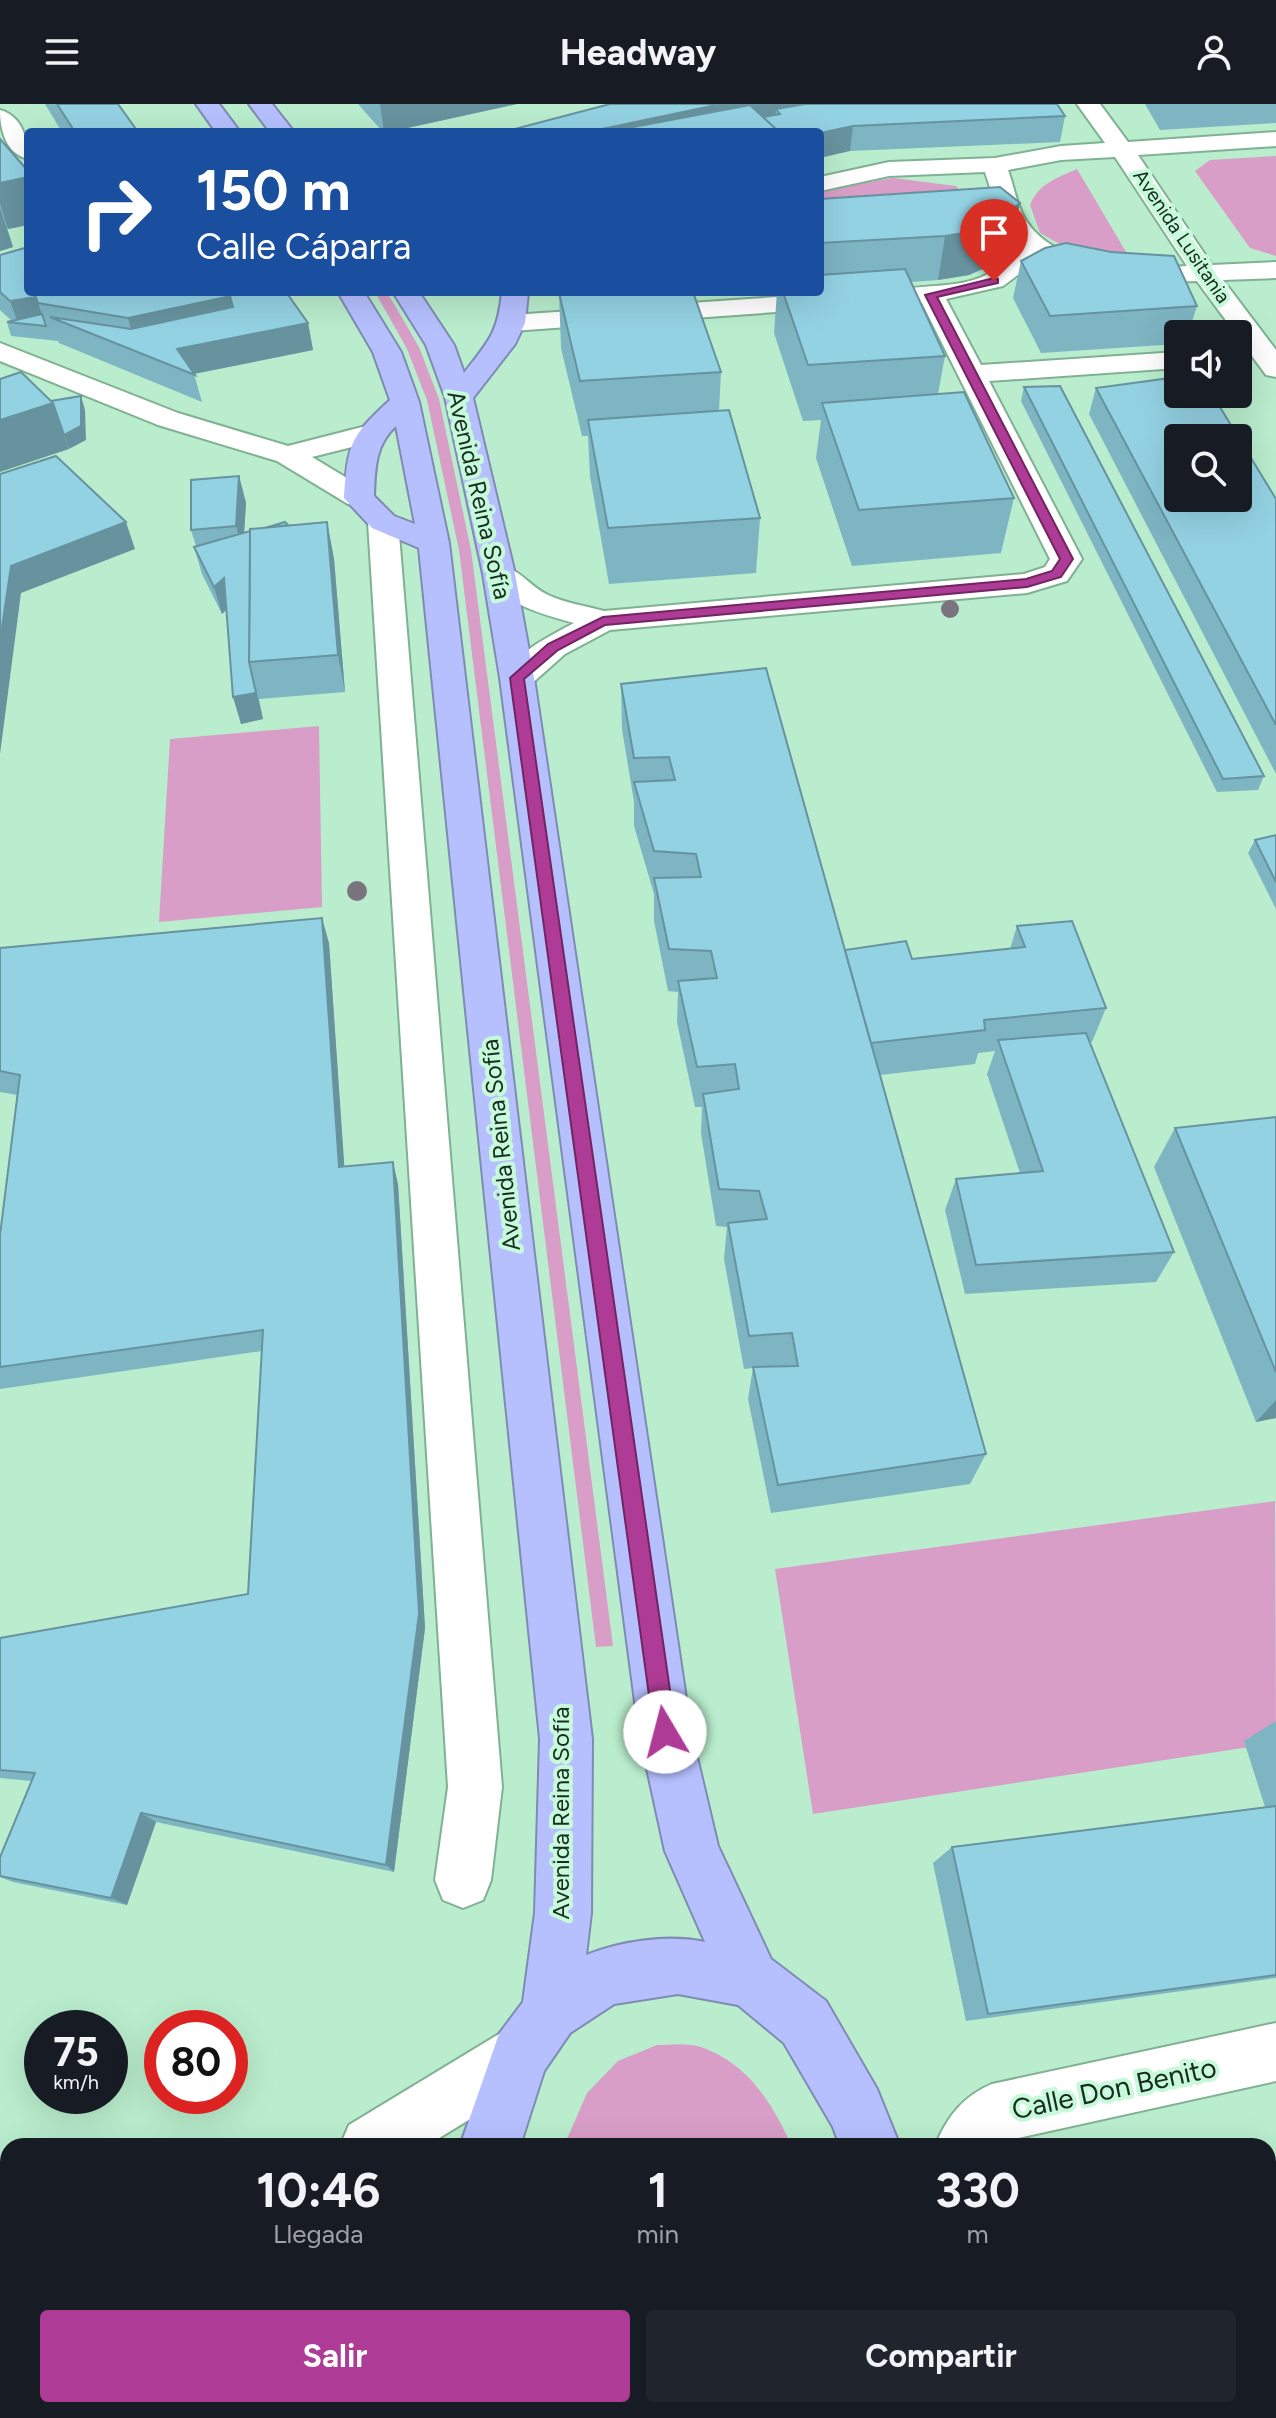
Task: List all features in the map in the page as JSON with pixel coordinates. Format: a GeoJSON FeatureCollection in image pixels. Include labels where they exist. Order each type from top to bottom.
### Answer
{"type":"FeatureCollection","features":[{"type":"Feature","properties":{"kind":"highway"},"geometry":{"type":"LineString","coordinates":[[207,104],[225,128]]}},
{"type":"Feature","properties":{"kind":"highway"},"geometry":{"type":"LineString","coordinates":[[260,104],[279,128]]}},
{"type":"Feature","properties":{"kind":"highway","name":"Avenida Reina Sofía"},"geometry":{"type":"LineString","coordinates":[[353,296],[387,352],[405,402],[434,543],[566,1739],[563,1913],[535,2034],[493,2138]]}},
{"type":"Feature","properties":{"kind":"highway","name":"Avenida Reina Sofía"},"geometry":{"type":"LineString","coordinates":[[409,296],[440,345],[459,397],[499,574],[517,678],[665,1732],[692,1851],[751,1979]]}},
{"type":"Feature","properties":{"kind":"highway"},"geometry":{"type":"LineString","coordinates":[[459,397],[501,344],[512,323],[515,296]]}},
{"type":"Feature","properties":{"kind":"highway"},"geometry":{"type":"LineString","coordinates":[[405,402],[370,434],[361,464],[371,510],[434,543]]}},
{"type":"Feature","properties":{"kind":"highway"},"geometry":{"type":"LineString","coordinates":[[535,2034],[603,1977],[678,1965],[751,1979],[805,2022],[856,2110],[867,2138]]}},
{"type":"Feature","properties":{"kind":"street","name":"Avenida Lusitania"},"geometry":{"type":"LineString","coordinates":[[1088,104],[1123,149],[1205,274],[1273,358]]}},
{"type":"Feature","properties":{"kind":"street"},"geometry":{"type":"LineString","coordinates":[[0,117],[24,147]]}},
{"type":"Feature","properties":{"kind":"street"},"geometry":{"type":"LineString","coordinates":[[824,183],[889,169],[995,165],[1061,153],[1276,139]]}},
{"type":"Feature","properties":{"kind":"street"},"geometry":{"type":"LineString","coordinates":[[824,167],[868,159],[995,165]]}},
{"type":"Feature","properties":{"kind":"street"},"geometry":{"type":"LineString","coordinates":[[995,165],[1013,221],[1036,249],[1083,266],[1147,276],[1276,270]]}},
{"type":"Feature","properties":{"kind":"street"},"geometry":{"type":"LineString","coordinates":[[512,323],[931,295],[994,281],[1036,249]]}},
{"type":"Feature","properties":{"kind":"street"},"geometry":{"type":"LineString","coordinates":[[499,574],[536,602],[603,621],[1027,583],[1056,574],[1066,559],[931,295]]}},
{"type":"Feature","properties":{"kind":"street"},"geometry":{"type":"LineString","coordinates":[[0,351],[168,419],[287,455],[371,510],[475,1787],[463,1880]]}},
{"type":"Feature","properties":{"kind":"street"},"geometry":{"type":"LineString","coordinates":[[1252,357],[1273,358]]}},
{"type":"Feature","properties":{"kind":"street"},"geometry":{"type":"LineString","coordinates":[[971,374],[1164,361]]}},
{"type":"Feature","properties":{"kind":"street"},"geometry":{"type":"LineString","coordinates":[[287,455],[370,434]]}},
{"type":"Feature","properties":{"kind":"street"},"geometry":{"type":"LineString","coordinates":[[517,678],[553,647],[603,621]]}},
{"type":"Feature","properties":{"kind":"street"},"geometry":{"type":"LineString","coordinates":[[382,2138],[535,2034]]}},
{"type":"Feature","properties":{"kind":"street","name":"Calle Don Benito"},"geometry":{"type":"LineString","coordinates":[[972,2138],[992,2114],[1276,2052]]}},
{"type":"Feature","properties":{"kind":"shaded area"},"geometry":{"type":"Polygon","coordinates":[[[1276,156],[1276,256],[1250,248],[1195,171],[1210,160],[1276,156]]]}},
{"type":"Feature","properties":{"kind":"shaded area"},"geometry":{"type":"Polygon","coordinates":[[[1077,169],[1132,262],[1065,247],[1040,233],[1030,205],[1038,191],[1049,182],[1077,169]]]}},
{"type":"Feature","properties":{"kind":"shaded area"},"geometry":{"type":"Polygon","coordinates":[[[893,178],[956,186],[992,232],[824,241],[824,190],[893,178]]]}},
{"type":"Feature","properties":{"kind":"shaded area"},"geometry":{"type":"Polygon","coordinates":[[[377,296],[389,296],[419,347],[439,399],[471,550],[613,1646],[596,1647],[459,550],[427,400],[407,349],[377,296]]]}},
{"type":"Feature","properties":{"kind":"shaded area"},"geometry":{"type":"Polygon","coordinates":[[[319,726],[322,907],[159,922],[170,739],[319,726]]]}},
{"type":"Feature","properties":{"kind":"shaded area"},"geometry":{"type":"Polygon","coordinates":[[[1275,1501],[1276,1743],[813,1814],[775,1569],[1275,1501]]]}},
{"type":"Feature","properties":{"kind":"shaded area"},"geometry":{"type":"Polygon","coordinates":[[[657,2045],[701,2047],[733,2064],[746,2075],[767,2100],[788,2138],[567,2138],[587,2093],[618,2061],[657,2045]]]}},
{"type":"Feature","properties":{"kind":"building"},"geometry":{"type":"Polygon","coordinates":[[[57,104],[118,104],[135,128],[72,128],[57,104]]]}},
{"type":"Feature","properties":{"kind":"building"},"geometry":{"type":"Polygon","coordinates":[[[610,104],[721,104],[607,128],[518,128],[610,104]]]}},
{"type":"Feature","properties":{"kind":"building"},"geometry":{"type":"Polygon","coordinates":[[[805,104],[1057,104],[1065,116],[853,126],[824,132],[824,128],[774,128],[763,117],[780,114],[776,109],[805,104]]]}},
{"type":"Feature","properties":{"kind":"building"},"geometry":{"type":"Polygon","coordinates":[[[750,105],[775,128],[628,128],[750,105]]]}},
{"type":"Feature","properties":{"kind":"building"},"geometry":{"type":"Polygon","coordinates":[[[0,139],[24,166],[24,178],[0,183],[0,139]]]}},
{"type":"Feature","properties":{"kind":"building"},"geometry":{"type":"Polygon","coordinates":[[[1000,187],[1020,203],[996,222],[977,231],[945,236],[824,243],[824,199],[1000,187]]]}},
{"type":"Feature","properties":{"kind":"building"},"geometry":{"type":"Polygon","coordinates":[[[1066,243],[1111,252],[1174,256],[1197,306],[1050,316],[1021,261],[1045,248],[1066,243]]]}},
{"type":"Feature","properties":{"kind":"building"},"geometry":{"type":"Polygon","coordinates":[[[24,248],[24,296],[36,297],[10,301],[0,292],[0,255],[24,248]]]}},
{"type":"Feature","properties":{"kind":"building"},"geometry":{"type":"Polygon","coordinates":[[[905,269],[945,356],[808,365],[784,296],[824,296],[824,275],[905,269]]]}},
{"type":"Feature","properties":{"kind":"building"},"geometry":{"type":"Polygon","coordinates":[[[35,296],[231,296],[128,318],[38,303],[35,296]]]}},
{"type":"Feature","properties":{"kind":"building"},"geometry":{"type":"Polygon","coordinates":[[[230,296],[289,296],[308,323],[177,349],[195,375],[50,317],[131,329],[233,307],[230,296]]]}},
{"type":"Feature","properties":{"kind":"building"},"geometry":{"type":"Polygon","coordinates":[[[560,296],[694,296],[721,372],[580,381],[560,296]]]}},
{"type":"Feature","properties":{"kind":"building"},"geometry":{"type":"Polygon","coordinates":[[[42,314],[46,326],[7,322],[42,314]]]}},
{"type":"Feature","properties":{"kind":"building"},"geometry":{"type":"Polygon","coordinates":[[[21,372],[53,403],[0,420],[0,379],[21,372]]]}},
{"type":"Feature","properties":{"kind":"building"},"geometry":{"type":"Polygon","coordinates":[[[1164,379],[1164,408],[1221,408],[1230,424],[1164,424],[1164,512],[1252,512],[1252,460],[1276,499],[1276,725],[1096,388],[1164,379]]]}},
{"type":"Feature","properties":{"kind":"building"},"geometry":{"type":"Polygon","coordinates":[[[1060,386],[1264,776],[1223,779],[1024,387],[1060,386]]]}},
{"type":"Feature","properties":{"kind":"building"},"geometry":{"type":"Polygon","coordinates":[[[964,392],[1014,498],[859,510],[822,403],[964,392]]]}},
{"type":"Feature","properties":{"kind":"building"},"geometry":{"type":"Polygon","coordinates":[[[81,396],[81,426],[64,435],[51,401],[81,396]]]}},
{"type":"Feature","properties":{"kind":"building"},"geometry":{"type":"Polygon","coordinates":[[[729,410],[760,518],[608,528],[588,420],[729,410]]]}},
{"type":"Feature","properties":{"kind":"building"},"geometry":{"type":"Polygon","coordinates":[[[56,456],[126,522],[11,566],[0,641],[0,474],[56,456]]]}},
{"type":"Feature","properties":{"kind":"building"},"geometry":{"type":"Polygon","coordinates":[[[239,476],[236,526],[191,530],[191,480],[239,476]]]}},
{"type":"Feature","properties":{"kind":"building"},"geometry":{"type":"Polygon","coordinates":[[[327,522],[338,655],[249,662],[250,529],[327,522]]]}},
{"type":"Feature","properties":{"kind":"building"},"geometry":{"type":"Polygon","coordinates":[[[250,531],[249,662],[256,693],[233,697],[224,578],[214,587],[194,547],[250,531]]]}},
{"type":"Feature","properties":{"kind":"building"},"geometry":{"type":"Polygon","coordinates":[[[766,668],[986,1454],[778,1485],[753,1367],[798,1366],[792,1333],[749,1336],[728,1223],[767,1219],[759,1191],[719,1189],[703,1094],[739,1089],[735,1064],[697,1067],[678,981],[717,978],[711,951],[669,949],[654,878],[701,877],[696,854],[654,851],[634,782],[675,780],[669,757],[634,758],[621,684],[766,668]]]}},
{"type":"Feature","properties":{"kind":"building"},"geometry":{"type":"Polygon","coordinates":[[[1276,835],[1276,882],[1255,840],[1276,835]]]}},
{"type":"Feature","properties":{"kind":"building"},"geometry":{"type":"Polygon","coordinates":[[[322,918],[339,1167],[393,1162],[419,1614],[386,1865],[141,1813],[111,1898],[0,1876],[0,1857],[35,1773],[0,1770],[0,1638],[248,1594],[263,1330],[0,1367],[0,1235],[20,1075],[0,1071],[0,948],[322,918]]]}},
{"type":"Feature","properties":{"kind":"building"},"geometry":{"type":"Polygon","coordinates":[[[1072,921],[1106,1008],[984,1020],[985,1030],[871,1043],[845,950],[906,941],[912,959],[1025,947],[1017,926],[1072,921]]]}},
{"type":"Feature","properties":{"kind":"building"},"geometry":{"type":"Polygon","coordinates":[[[1086,1033],[1174,1252],[976,1265],[956,1179],[1043,1171],[998,1040],[1086,1033]]]}},
{"type":"Feature","properties":{"kind":"building"},"geometry":{"type":"Polygon","coordinates":[[[1276,1117],[1276,1372],[1175,1128],[1276,1117]]]}},
{"type":"Feature","properties":{"kind":"building"},"geometry":{"type":"Polygon","coordinates":[[[1276,1806],[1276,1975],[988,2014],[952,1847],[1276,1806]]]}},
{"type":"Feature","properties":{"kind":"route"},"geometry":{"type":"LineString","coordinates":[[665,1732],[517,678],[553,647],[603,621],[1027,583],[1056,574],[1066,559],[931,295],[994,281]]}}]}
